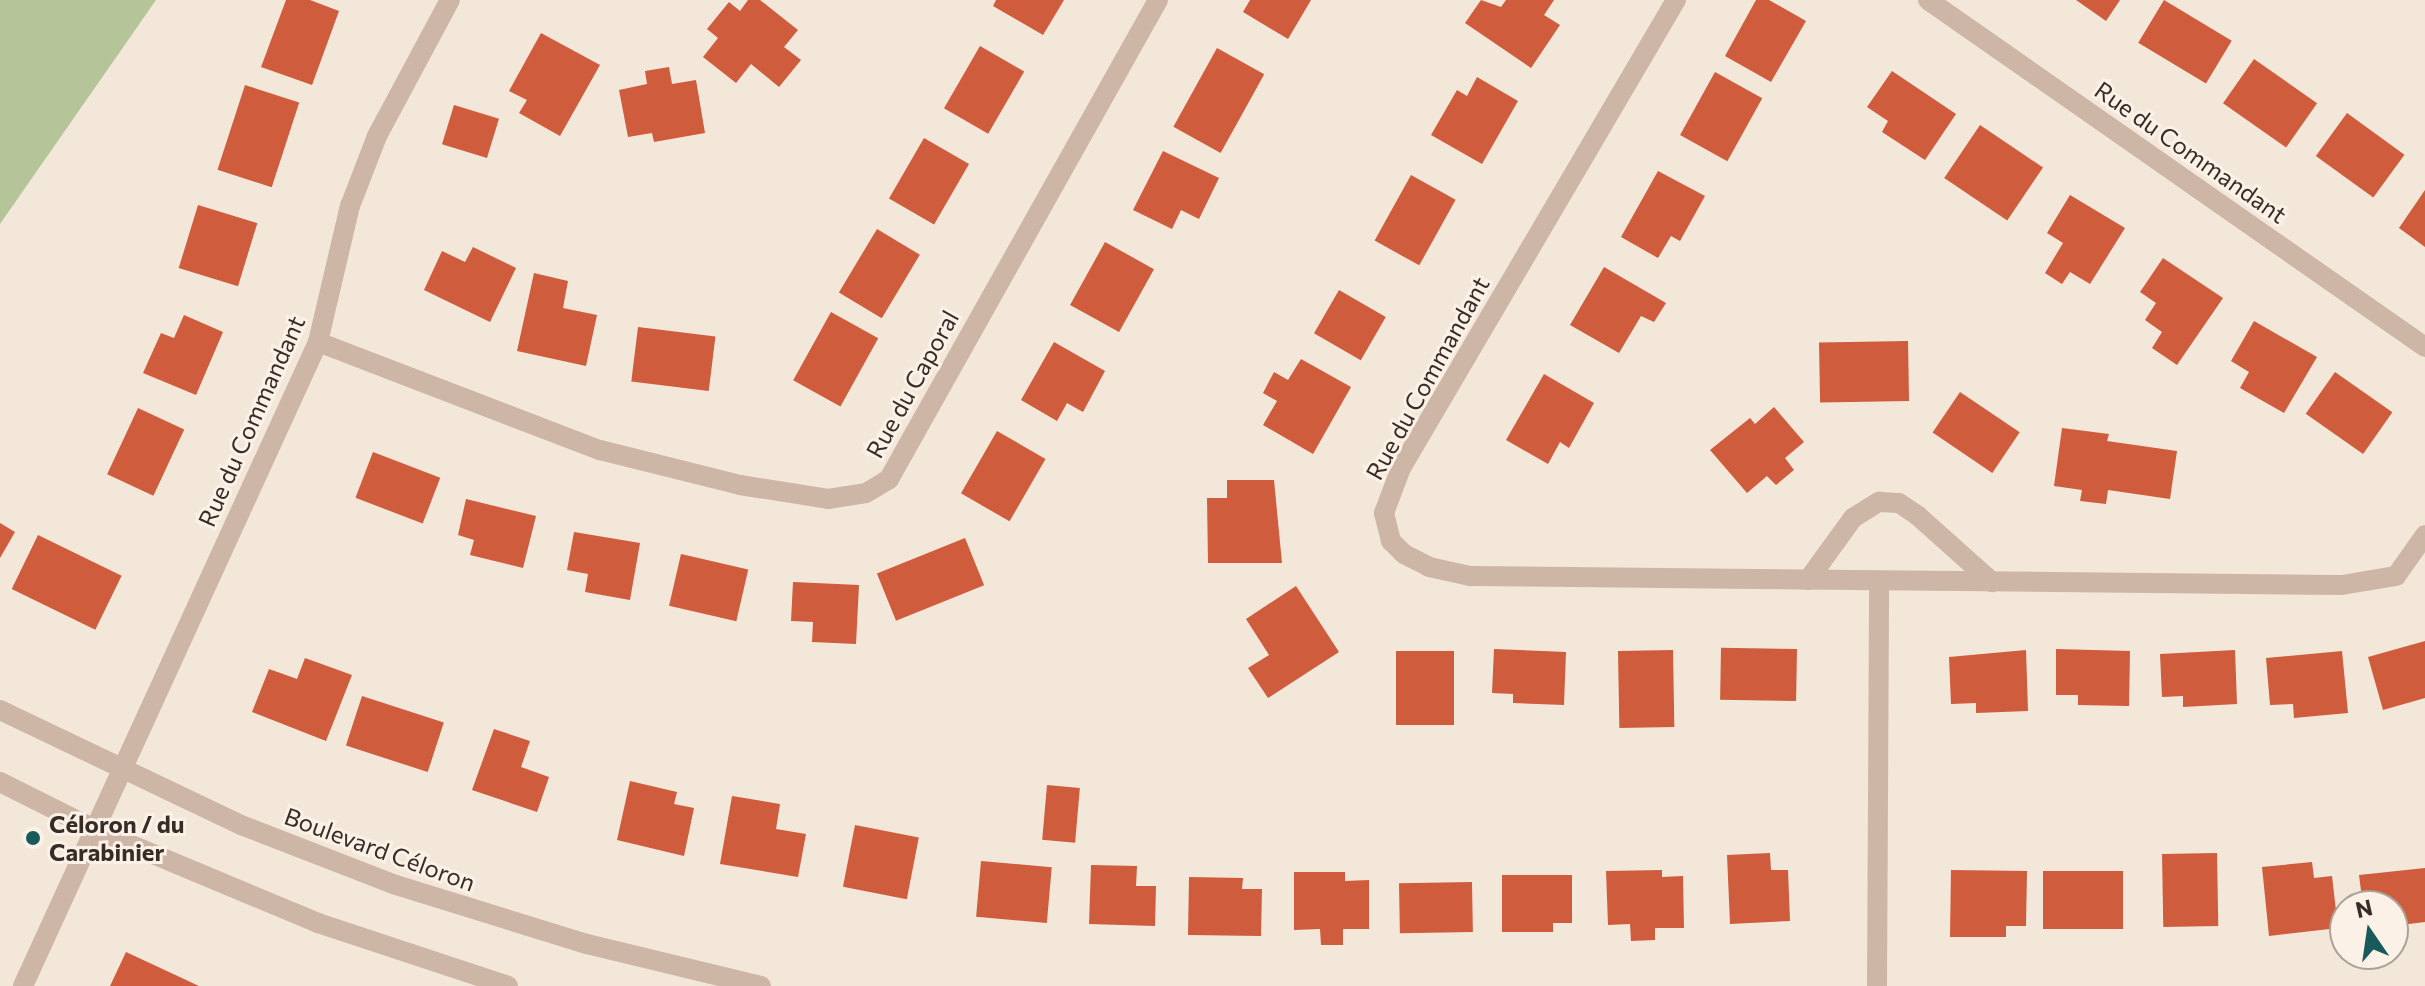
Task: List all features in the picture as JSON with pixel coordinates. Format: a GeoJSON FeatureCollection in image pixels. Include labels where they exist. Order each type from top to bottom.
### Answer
{"type":"FeatureCollection","features":[{"type":"Feature","properties":{"kind":"street","name":"Rue du Commandant"},"geometry":{"type":"LineString","coordinates":[[23,986],[98,831],[318,342],[350,206],[377,136],[450,0]]}},
{"type":"Feature","properties":{"kind":"street","name":"Rue du Caporal"},"geometry":{"type":"LineString","coordinates":[[318,342],[600,450],[740,485],[828,499],[866,493],[889,479],[1158,0]]}},
{"type":"Feature","properties":{"kind":"street","name":"Rue du Commandant"},"geometry":{"type":"LineString","coordinates":[[1676,0],[1401,468],[1384,513],[1391,541],[1404,554],[1429,567],[1470,576],[2342,585],[2396,576],[2425,535]]}},
{"type":"Feature","properties":{"kind":"street","name":"Rue du Commandant"},"geometry":{"type":"LineString","coordinates":[[1928,0],[2425,347]]}},
{"type":"Feature","properties":{"kind":"street"},"geometry":{"type":"LineString","coordinates":[[1808,580],[1853,518],[1879,502],[1899,503],[1917,515],[1992,582]]}},
{"type":"Feature","properties":{"kind":"street"},"geometry":{"type":"LineString","coordinates":[[1877,986],[1879,582]]}},
{"type":"Feature","properties":{"kind":"street","name":"Boulevard Céloron"},"geometry":{"type":"LineString","coordinates":[[0,710],[241,825],[396,885],[573,940],[761,986]]}},
{"type":"Feature","properties":{"kind":"street"},"geometry":{"type":"LineString","coordinates":[[0,782],[98,831],[331,928],[508,986]]}},
{"type":"Feature","properties":{"kind":"green space"},"geometry":{"type":"Polygon","coordinates":[[[0,0],[156,0],[0,224],[0,0]]]}},
{"type":"Feature","properties":{"kind":"building"},"geometry":{"type":"Polygon","coordinates":[[[286,0],[310,0],[339,11],[312,85],[261,67],[286,0]]]}},
{"type":"Feature","properties":{"kind":"building"},"geometry":{"type":"Polygon","coordinates":[[[748,0],[760,0],[798,30],[784,47],[801,60],[779,87],[751,64],[736,83],[703,57],[718,38],[707,29],[729,2],[740,11],[748,0]]]}},
{"type":"Feature","properties":{"kind":"building"},"geometry":{"type":"Polygon","coordinates":[[[996,0],[1064,0],[1043,35],[993,6],[996,0]]]}},
{"type":"Feature","properties":{"kind":"building"},"geometry":{"type":"Polygon","coordinates":[[[1250,0],[1311,0],[1288,39],[1243,12],[1250,0]]]}},
{"type":"Feature","properties":{"kind":"building"},"geometry":{"type":"Polygon","coordinates":[[[1481,0],[1501,7],[1506,0],[1554,0],[1544,15],[1560,25],[1531,68],[1465,23],[1481,0]]]}},
{"type":"Feature","properties":{"kind":"building"},"geometry":{"type":"Polygon","coordinates":[[[1756,0],[1769,0],[1806,21],[1771,82],[1725,56],[1756,0]]]}},
{"type":"Feature","properties":{"kind":"building"},"geometry":{"type":"Polygon","coordinates":[[[2076,0],[2120,0],[2106,21],[2076,0]]]}},
{"type":"Feature","properties":{"kind":"building"},"geometry":{"type":"Polygon","coordinates":[[[2164,0],[2232,41],[2206,84],[2138,43],[2164,0]]]}},
{"type":"Feature","properties":{"kind":"building"},"geometry":{"type":"Polygon","coordinates":[[[541,33],[600,65],[560,136],[519,113],[527,100],[509,91],[541,33]]]}},
{"type":"Feature","properties":{"kind":"building"},"geometry":{"type":"Polygon","coordinates":[[[980,46],[1024,72],[988,134],[944,108],[980,46]]]}},
{"type":"Feature","properties":{"kind":"building"},"geometry":{"type":"Polygon","coordinates":[[[1217,48],[1264,74],[1221,153],[1173,127],[1217,48]]]}},
{"type":"Feature","properties":{"kind":"building"},"geometry":{"type":"Polygon","coordinates":[[[2254,59],[2317,103],[2286,147],[2223,103],[2254,59]]]}},
{"type":"Feature","properties":{"kind":"building"},"geometry":{"type":"Polygon","coordinates":[[[669,67],[672,84],[696,80],[705,133],[654,142],[652,133],[628,137],[619,90],[647,84],[645,71],[669,67]]]}},
{"type":"Feature","properties":{"kind":"building"},"geometry":{"type":"Polygon","coordinates":[[[1892,71],[1956,114],[1925,160],[1882,132],[1888,121],[1867,107],[1892,71]]]}},
{"type":"Feature","properties":{"kind":"building"},"geometry":{"type":"Polygon","coordinates":[[[1715,72],[1762,98],[1727,161],[1680,135],[1715,72]]]}},
{"type":"Feature","properties":{"kind":"building"},"geometry":{"type":"Polygon","coordinates":[[[1477,77],[1518,101],[1482,164],[1431,135],[1457,90],[1467,96],[1477,77]]]}},
{"type":"Feature","properties":{"kind":"building"},"geometry":{"type":"Polygon","coordinates":[[[245,85],[299,103],[272,187],[217,170],[245,85]]]}},
{"type":"Feature","properties":{"kind":"building"},"geometry":{"type":"Polygon","coordinates":[[[454,105],[499,119],[487,158],[442,144],[454,105]]]}},
{"type":"Feature","properties":{"kind":"building"},"geometry":{"type":"Polygon","coordinates":[[[2347,113],[2404,155],[2373,198],[2316,156],[2347,113]]]}},
{"type":"Feature","properties":{"kind":"building"},"geometry":{"type":"Polygon","coordinates":[[[1980,125],[2043,167],[2007,221],[1944,178],[1980,125]]]}},
{"type":"Feature","properties":{"kind":"building"},"geometry":{"type":"Polygon","coordinates":[[[924,138],[969,164],[934,225],[889,199],[924,138]]]}},
{"type":"Feature","properties":{"kind":"building"},"geometry":{"type":"Polygon","coordinates":[[[1163,151],[1219,178],[1199,219],[1181,210],[1172,229],[1133,210],[1163,151]]]}},
{"type":"Feature","properties":{"kind":"building"},"geometry":{"type":"Polygon","coordinates":[[[1658,171],[1705,196],[1680,241],[1671,236],[1658,258],[1621,237],[1658,171]]]}},
{"type":"Feature","properties":{"kind":"building"},"geometry":{"type":"Polygon","coordinates":[[[1411,175],[1456,200],[1419,265],[1375,241],[1411,175]]]}},
{"type":"Feature","properties":{"kind":"building"},"geometry":{"type":"Polygon","coordinates":[[[2425,190],[2425,247],[2399,228],[2425,190]]]}},
{"type":"Feature","properties":{"kind":"building"},"geometry":{"type":"Polygon","coordinates":[[[2070,195],[2125,228],[2090,284],[2070,272],[2062,284],[2045,273],[2063,243],[2047,233],[2070,195]]]}},
{"type":"Feature","properties":{"kind":"building"},"geometry":{"type":"Polygon","coordinates":[[[198,205],[257,223],[238,286],[179,268],[198,205]]]}},
{"type":"Feature","properties":{"kind":"building"},"geometry":{"type":"Polygon","coordinates":[[[877,229],[920,255],[882,318],[839,292],[877,229]]]}},
{"type":"Feature","properties":{"kind":"building"},"geometry":{"type":"Polygon","coordinates":[[[1105,242],[1154,269],[1119,332],[1070,305],[1105,242]]]}},
{"type":"Feature","properties":{"kind":"building"},"geometry":{"type":"Polygon","coordinates":[[[473,247],[516,268],[490,322],[424,290],[442,251],[465,262],[473,247]]]}},
{"type":"Feature","properties":{"kind":"building"},"geometry":{"type":"Polygon","coordinates":[[[2163,258],[2223,298],[2177,365],[2152,348],[2162,332],[2145,320],[2156,303],[2140,292],[2163,258]]]}},
{"type":"Feature","properties":{"kind":"building"},"geometry":{"type":"Polygon","coordinates":[[[1604,267],[1666,303],[1654,322],[1641,316],[1619,353],[1570,325],[1604,267]]]}},
{"type":"Feature","properties":{"kind":"building"},"geometry":{"type":"Polygon","coordinates":[[[534,273],[568,281],[563,308],[597,315],[586,366],[517,351],[534,273]]]}},
{"type":"Feature","properties":{"kind":"building"},"geometry":{"type":"Polygon","coordinates":[[[1339,290],[1386,317],[1361,360],[1314,333],[1339,290]]]}},
{"type":"Feature","properties":{"kind":"building"},"geometry":{"type":"Polygon","coordinates":[[[831,312],[878,338],[840,406],[793,380],[831,312]]]}},
{"type":"Feature","properties":{"kind":"building"},"geometry":{"type":"Polygon","coordinates":[[[184,315],[223,332],[196,395],[143,373],[161,333],[174,338],[184,315]]]}},
{"type":"Feature","properties":{"kind":"building"},"geometry":{"type":"Polygon","coordinates":[[[2254,321],[2317,357],[2284,413],[2240,388],[2249,372],[2231,361],[2254,321]]]}},
{"type":"Feature","properties":{"kind":"building"},"geometry":{"type":"Polygon","coordinates":[[[638,327],[715,337],[709,391],[631,382],[638,327]]]}},
{"type":"Feature","properties":{"kind":"building"},"geometry":{"type":"Polygon","coordinates":[[[1908,341],[1909,401],[1820,403],[1819,343],[1908,341]]]}},
{"type":"Feature","properties":{"kind":"building"},"geometry":{"type":"Polygon","coordinates":[[[1054,342],[1105,371],[1083,412],[1067,403],[1057,421],[1021,400],[1054,342]]]}},
{"type":"Feature","properties":{"kind":"building"},"geometry":{"type":"Polygon","coordinates":[[[1301,359],[1351,387],[1313,454],[1263,425],[1277,401],[1263,393],[1274,372],[1288,380],[1301,359]]]}},
{"type":"Feature","properties":{"kind":"building"},"geometry":{"type":"Polygon","coordinates":[[[2335,372],[2392,412],[2363,454],[2306,414],[2335,372]]]}},
{"type":"Feature","properties":{"kind":"building"},"geometry":{"type":"Polygon","coordinates":[[[1544,374],[1594,403],[1569,448],[1560,442],[1548,464],[1506,440],[1544,374]]]}},
{"type":"Feature","properties":{"kind":"building"},"geometry":{"type":"Polygon","coordinates":[[[1960,392],[2020,432],[1992,473],[1933,433],[1960,392]]]}},
{"type":"Feature","properties":{"kind":"building"},"geometry":{"type":"Polygon","coordinates":[[[1774,407],[1804,442],[1785,458],[1794,470],[1776,485],[1767,476],[1747,493],[1710,450],[1750,418],[1755,424],[1774,407]]]}},
{"type":"Feature","properties":{"kind":"building"},"geometry":{"type":"Polygon","coordinates":[[[138,408],[184,430],[153,496],[107,474],[138,408]]]}},
{"type":"Feature","properties":{"kind":"building"},"geometry":{"type":"Polygon","coordinates":[[[2062,428],[2109,434],[2107,441],[2177,451],[2170,499],[2108,490],[2106,504],[2080,501],[2082,490],[2054,486],[2062,428]]]}},
{"type":"Feature","properties":{"kind":"building"},"geometry":{"type":"Polygon","coordinates":[[[997,431],[1045,459],[1009,521],[961,493],[997,431]]]}},
{"type":"Feature","properties":{"kind":"building"},"geometry":{"type":"Polygon","coordinates":[[[373,452],[440,478],[423,524],[355,498],[373,452]]]}},
{"type":"Feature","properties":{"kind":"building"},"geometry":{"type":"Polygon","coordinates":[[[1227,480],[1274,480],[1282,563],[1208,563],[1207,498],[1227,498],[1227,480]]]}},
{"type":"Feature","properties":{"kind":"building"},"geometry":{"type":"Polygon","coordinates":[[[466,499],[536,516],[523,568],[470,555],[474,540],[458,535],[466,499]]]}},
{"type":"Feature","properties":{"kind":"building"},"geometry":{"type":"Polygon","coordinates":[[[0,523],[15,532],[0,558],[0,523]]]}},
{"type":"Feature","properties":{"kind":"building"},"geometry":{"type":"Polygon","coordinates":[[[574,532],[640,543],[630,600],[585,592],[588,574],[567,570],[574,532]]]}},
{"type":"Feature","properties":{"kind":"building"},"geometry":{"type":"Polygon","coordinates":[[[38,535],[122,576],[95,630],[12,589],[38,535]]]}},
{"type":"Feature","properties":{"kind":"building"},"geometry":{"type":"Polygon","coordinates":[[[965,538],[984,585],[896,621],[877,574],[965,538]]]}},
{"type":"Feature","properties":{"kind":"building"},"geometry":{"type":"Polygon","coordinates":[[[681,554],[748,570],[736,621],[669,606],[681,554]]]}},
{"type":"Feature","properties":{"kind":"building"},"geometry":{"type":"Polygon","coordinates":[[[793,582],[859,585],[856,644],[812,642],[813,622],[791,621],[793,582]]]}},
{"type":"Feature","properties":{"kind":"building"},"geometry":{"type":"Polygon","coordinates":[[[1296,586],[1339,652],[1268,698],[1248,668],[1269,655],[1246,619],[1296,586]]]}},
{"type":"Feature","properties":{"kind":"building"},"geometry":{"type":"Polygon","coordinates":[[[2425,641],[2425,698],[2383,710],[2368,657],[2425,641]]]}},
{"type":"Feature","properties":{"kind":"building"},"geometry":{"type":"Polygon","coordinates":[[[1721,648],[1797,649],[1796,701],[1720,700],[1721,648]]]}},
{"type":"Feature","properties":{"kind":"building"},"geometry":{"type":"Polygon","coordinates":[[[1494,649],[1566,652],[1564,705],[1513,703],[1513,694],[1492,693],[1494,649]]]}},
{"type":"Feature","properties":{"kind":"building"},"geometry":{"type":"Polygon","coordinates":[[[2056,649],[2130,651],[2129,706],[2078,705],[2078,695],[2056,695],[2056,649]]]}},
{"type":"Feature","properties":{"kind":"building"},"geometry":{"type":"Polygon","coordinates":[[[1673,650],[1674,727],[1619,728],[1618,651],[1673,650]]]}},
{"type":"Feature","properties":{"kind":"building"},"geometry":{"type":"Polygon","coordinates":[[[2026,650],[2028,711],[1976,713],[1976,703],[1951,704],[1949,657],[2026,650]]]}},
{"type":"Feature","properties":{"kind":"building"},"geometry":{"type":"Polygon","coordinates":[[[2235,650],[2237,704],[2183,707],[2183,696],[2162,697],[2160,654],[2235,650]]]}},
{"type":"Feature","properties":{"kind":"building"},"geometry":{"type":"Polygon","coordinates":[[[1396,651],[1454,651],[1454,725],[1396,725],[1396,651]]]}},
{"type":"Feature","properties":{"kind":"building"},"geometry":{"type":"Polygon","coordinates":[[[2342,651],[2348,713],[2294,718],[2293,704],[2270,705],[2266,658],[2342,651]]]}},
{"type":"Feature","properties":{"kind":"building"},"geometry":{"type":"Polygon","coordinates":[[[305,658],[352,675],[326,741],[252,712],[269,669],[297,679],[305,658]]]}},
{"type":"Feature","properties":{"kind":"building"},"geometry":{"type":"Polygon","coordinates":[[[362,696],[444,723],[428,772],[346,745],[362,696]]]}},
{"type":"Feature","properties":{"kind":"building"},"geometry":{"type":"Polygon","coordinates":[[[494,729],[530,741],[521,767],[549,777],[537,812],[472,790],[494,729]]]}},
{"type":"Feature","properties":{"kind":"building"},"geometry":{"type":"Polygon","coordinates":[[[630,781],[677,792],[674,804],[694,808],[684,856],[617,840],[630,781]]]}},
{"type":"Feature","properties":{"kind":"building"},"geometry":{"type":"Polygon","coordinates":[[[1047,785],[1080,788],[1075,843],[1042,840],[1047,785]]]}},
{"type":"Feature","properties":{"kind":"building"},"geometry":{"type":"Polygon","coordinates":[[[732,796],[780,804],[776,829],[806,834],[798,877],[720,864],[732,796]]]}},
{"type":"Feature","properties":{"kind":"building"},"geometry":{"type":"Polygon","coordinates":[[[855,825],[919,837],[907,899],[843,887],[855,825]]]}},
{"type":"Feature","properties":{"kind":"building"},"geometry":{"type":"Polygon","coordinates":[[[1770,853],[1771,870],[1788,870],[1790,921],[1730,924],[1727,855],[1770,853]]]}},
{"type":"Feature","properties":{"kind":"building"},"geometry":{"type":"Polygon","coordinates":[[[2217,853],[2218,926],[2163,927],[2162,854],[2217,853]]]}},
{"type":"Feature","properties":{"kind":"building"},"geometry":{"type":"Polygon","coordinates":[[[981,861],[1052,867],[1047,923],[976,917],[981,861]]]}},
{"type":"Feature","properties":{"kind":"building"},"geometry":{"type":"Polygon","coordinates":[[[2312,862],[2314,878],[2332,876],[2334,890],[2329,890],[2329,929],[2269,936],[2262,867],[2312,862]]]}},
{"type":"Feature","properties":{"kind":"building"},"geometry":{"type":"Polygon","coordinates":[[[1091,865],[1137,866],[1136,886],[1156,886],[1155,926],[1089,924],[1091,865]]]}},
{"type":"Feature","properties":{"kind":"building"},"geometry":{"type":"Polygon","coordinates":[[[2425,868],[2425,922],[2409,924],[2409,890],[2361,890],[2359,875],[2425,868]]]}},
{"type":"Feature","properties":{"kind":"building"},"geometry":{"type":"Polygon","coordinates":[[[1662,870],[1662,877],[1683,876],[1684,928],[1655,928],[1655,940],[1631,941],[1630,924],[1608,925],[1606,871],[1662,870]]]}},
{"type":"Feature","properties":{"kind":"building"},"geometry":{"type":"Polygon","coordinates":[[[1951,870],[2027,871],[2026,926],[2006,926],[2006,937],[1950,937],[1951,870]]]}},
{"type":"Feature","properties":{"kind":"building"},"geometry":{"type":"Polygon","coordinates":[[[2043,871],[2123,871],[2123,929],[2043,929],[2043,871]]]}},
{"type":"Feature","properties":{"kind":"building"},"geometry":{"type":"Polygon","coordinates":[[[1294,872],[1345,872],[1345,881],[1369,880],[1369,929],[1343,929],[1343,945],[1321,945],[1320,929],[1294,930],[1294,872]]]}},
{"type":"Feature","properties":{"kind":"building"},"geometry":{"type":"Polygon","coordinates":[[[1502,875],[1572,875],[1572,923],[1553,923],[1553,932],[1502,932],[1502,875]]]}},
{"type":"Feature","properties":{"kind":"building"},"geometry":{"type":"Polygon","coordinates":[[[1189,877],[1243,878],[1242,889],[1262,889],[1261,936],[1188,935],[1189,877]]]}},
{"type":"Feature","properties":{"kind":"building"},"geometry":{"type":"Polygon","coordinates":[[[1472,882],[1473,932],[1400,933],[1399,883],[1472,882]]]}},
{"type":"Feature","properties":{"kind":"building"},"geometry":{"type":"Polygon","coordinates":[[[126,952],[199,986],[110,986],[126,952]]]}},
{"type":"Feature","properties":{"kind":"place","name":"Céloron / du Carabinier"},"geometry":{"type":"Point","coordinates":[33,838]}}]}
